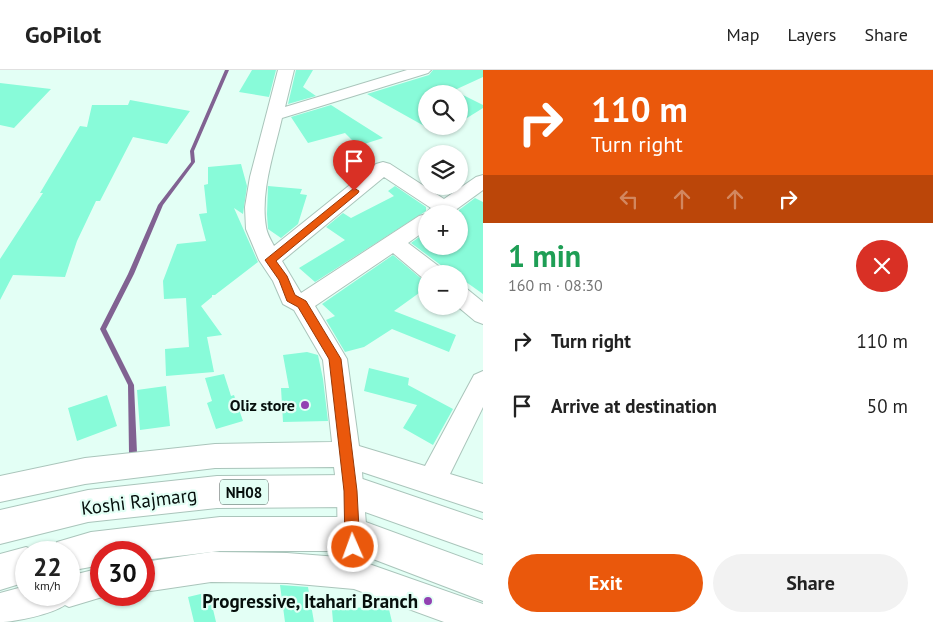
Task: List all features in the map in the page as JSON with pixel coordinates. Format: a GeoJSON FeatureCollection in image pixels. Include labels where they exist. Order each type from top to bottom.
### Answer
{"type":"FeatureCollection","features":[{"type":"Feature","properties":{"kind":"main road","name":"Koshi Rajmarg"},"geometry":{"type":"LineString","coordinates":[[0,527],[88,506],[217,492],[350,491],[483,537]]}},
{"type":"Feature","properties":{"kind":"main road"},"geometry":{"type":"LineString","coordinates":[[80,552],[220,534],[352,534],[483,583]]}},
{"type":"Feature","properties":{"kind":"main road"},"geometry":{"type":"LineString","coordinates":[[0,572],[15,568]]}},
{"type":"Feature","properties":{"kind":"street"},"geometry":{"type":"LineString","coordinates":[[286,70],[259,177],[255,207],[256,229],[270,260],[283,279],[291,298],[302,304],[335,359],[350,491],[354,574]]}},
{"type":"Feature","properties":{"kind":"street"},"geometry":{"type":"LineString","coordinates":[[275,115],[423,70]]}},
{"type":"Feature","properties":{"kind":"street"},"geometry":{"type":"LineString","coordinates":[[270,260],[383,168],[432,205]]}},
{"type":"Feature","properties":{"kind":"street"},"geometry":{"type":"LineString","coordinates":[[451,205],[479,189]]}},
{"type":"Feature","properties":{"kind":"street"},"geometry":{"type":"LineString","coordinates":[[302,304],[418,227]]}},
{"type":"Feature","properties":{"kind":"street"},"geometry":{"type":"LineString","coordinates":[[395,243],[422,265]]}},
{"type":"Feature","properties":{"kind":"street"},"geometry":{"type":"LineString","coordinates":[[468,302],[483,315]]}},
{"type":"Feature","properties":{"kind":"street"},"geometry":{"type":"LineString","coordinates":[[432,481],[483,382]]}},
{"type":"Feature","properties":{"kind":"street"},"geometry":{"type":"LineString","coordinates":[[0,489],[85,471],[215,456],[346,454],[483,498]]}},
{"type":"Feature","properties":{"kind":"street"},"geometry":{"type":"LineString","coordinates":[[155,575],[211,567],[287,568],[354,574],[483,620]]}},
{"type":"Feature","properties":{"kind":"street"},"geometry":{"type":"LineString","coordinates":[[0,609],[15,605]]}},
{"type":"Feature","properties":{"kind":"building"},"geometry":{"type":"Polygon","coordinates":[[[252,70],[276,70],[269,97],[239,92],[252,70]]]}},
{"type":"Feature","properties":{"kind":"building"},"geometry":{"type":"Polygon","coordinates":[[[296,70],[313,70],[303,87],[316,96],[288,104],[296,70]]]}},
{"type":"Feature","properties":{"kind":"building"},"geometry":{"type":"Polygon","coordinates":[[[433,70],[483,70],[483,77],[466,85],[418,85],[418,123],[367,94],[429,75],[433,70]]]}},
{"type":"Feature","properties":{"kind":"building"},"geometry":{"type":"Polygon","coordinates":[[[0,83],[51,89],[14,128],[0,125],[0,83]]]}},
{"type":"Feature","properties":{"kind":"building"},"geometry":{"type":"Polygon","coordinates":[[[468,98],[483,105],[483,108],[468,117],[468,98]]]}},
{"type":"Feature","properties":{"kind":"building"},"geometry":{"type":"Polygon","coordinates":[[[130,100],[190,111],[167,144],[133,137],[100,201],[96,201],[77,241],[65,277],[13,275],[0,300],[0,259],[43,193],[40,193],[80,126],[87,127],[92,105],[128,105],[130,100]]]}},
{"type":"Feature","properties":{"kind":"building"},"geometry":{"type":"Polygon","coordinates":[[[331,105],[383,138],[358,146],[345,133],[308,143],[291,117],[331,105]]]}},
{"type":"Feature","properties":{"kind":"building"},"geometry":{"type":"Polygon","coordinates":[[[241,164],[247,186],[243,214],[234,208],[258,262],[215,295],[212,295],[201,306],[222,335],[207,337],[214,372],[166,376],[165,349],[189,347],[186,298],[164,299],[163,281],[177,244],[206,241],[199,214],[207,213],[204,185],[208,184],[208,167],[241,164]]]}},
{"type":"Feature","properties":{"kind":"building"},"geometry":{"type":"Polygon","coordinates":[[[268,186],[302,189],[300,194],[307,195],[298,224],[281,238],[268,229],[268,186]]]}},
{"type":"Feature","properties":{"kind":"building"},"geometry":{"type":"Polygon","coordinates":[[[395,186],[423,205],[418,205],[418,216],[315,282],[299,268],[345,240],[326,227],[343,213],[351,218],[394,196],[388,191],[395,186]]]}},
{"type":"Feature","properties":{"kind":"building"},"geometry":{"type":"Polygon","coordinates":[[[475,198],[483,202],[483,294],[468,283],[468,265],[441,265],[427,255],[468,255],[468,205],[466,205],[475,198]]]}},
{"type":"Feature","properties":{"kind":"building"},"geometry":{"type":"Polygon","coordinates":[[[418,238],[418,248],[411,243],[418,238]]]}},
{"type":"Feature","properties":{"kind":"building"},"geometry":{"type":"Polygon","coordinates":[[[393,255],[418,276],[418,294],[394,311],[456,335],[449,352],[392,329],[364,347],[345,352],[326,320],[335,316],[322,304],[393,255]]]}},
{"type":"Feature","properties":{"kind":"building"},"geometry":{"type":"Polygon","coordinates":[[[307,352],[318,355],[328,421],[283,422],[281,388],[289,388],[283,355],[307,352]]]}},
{"type":"Feature","properties":{"kind":"building"},"geometry":{"type":"Polygon","coordinates":[[[369,368],[409,378],[408,385],[453,409],[433,445],[403,428],[417,405],[364,391],[369,368]]]}},
{"type":"Feature","properties":{"kind":"building"},"geometry":{"type":"Polygon","coordinates":[[[224,374],[231,396],[234,395],[243,421],[216,429],[207,403],[212,401],[205,378],[224,374]]]}},
{"type":"Feature","properties":{"kind":"building"},"geometry":{"type":"Polygon","coordinates":[[[166,386],[170,426],[140,430],[137,390],[166,386]]]}},
{"type":"Feature","properties":{"kind":"building"},"geometry":{"type":"Polygon","coordinates":[[[107,395],[117,426],[77,441],[68,408],[107,395]]]}},
{"type":"Feature","properties":{"kind":"building"},"geometry":{"type":"Polygon","coordinates":[[[280,585],[308,587],[314,622],[285,622],[280,585]]]}},
{"type":"Feature","properties":{"kind":"building"},"geometry":{"type":"Polygon","coordinates":[[[209,592],[216,622],[194,622],[188,597],[209,592]]]}},
{"type":"Feature","properties":{"kind":"building"},"geometry":{"type":"Polygon","coordinates":[[[388,605],[392,622],[333,622],[332,610],[388,605]]]}},
{"type":"Feature","properties":{"kind":"waterway"},"geometry":{"type":"LineString","coordinates":[[133,453],[131,385],[103,329],[131,274],[161,205],[193,162],[192,151],[227,70]]}},
{"type":"Feature","properties":{"kind":"place","name":"Oliz store"},"geometry":{"type":"Point","coordinates":[305,405]}},
{"type":"Feature","properties":{"kind":"place","name":"Progressive, Itahari Branch"},"geometry":{"type":"Point","coordinates":[428,601]}},
{"type":"Feature","properties":{"kind":"route"},"geometry":{"type":"LineString","coordinates":[[353,547],[350,491],[335,359],[302,304],[291,298],[283,279],[270,260],[354,191]]}}]}
